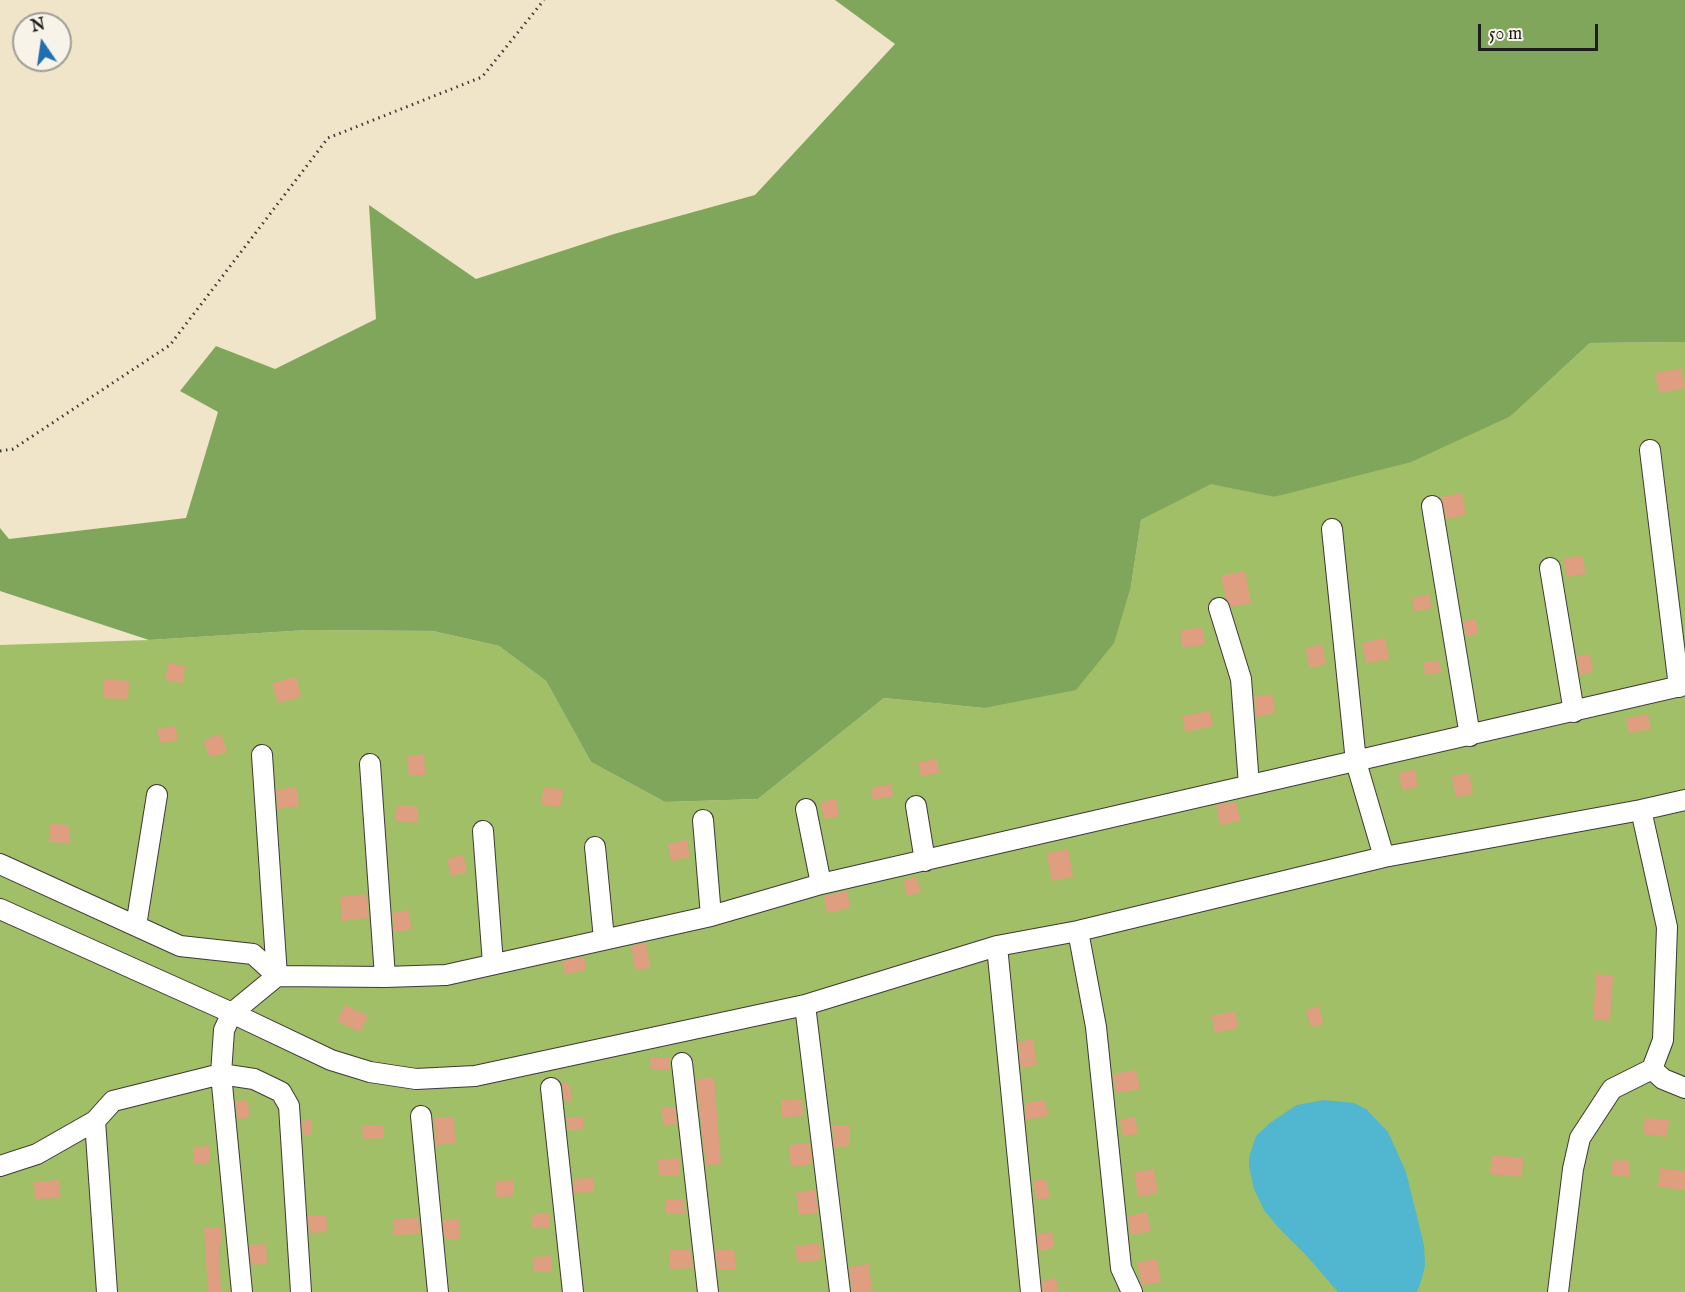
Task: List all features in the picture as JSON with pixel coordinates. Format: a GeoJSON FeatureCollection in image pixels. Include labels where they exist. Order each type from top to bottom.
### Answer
{"type":"FeatureCollection","features":[{"type":"Feature","properties":{"kind":"street"},"geometry":{"type":"LineString","coordinates":[[242,1292],[221,1074],[224,1030],[232,1013],[277,976],[446,975],[711,916],[821,884],[1682,686],[1650,450]]}},
{"type":"Feature","properties":{"kind":"street"},"geometry":{"type":"LineString","coordinates":[[1432,507],[1470,736]]}},
{"type":"Feature","properties":{"kind":"street"},"geometry":{"type":"LineString","coordinates":[[1332,529],[1356,762],[1384,856]]}},
{"type":"Feature","properties":{"kind":"street"},"geometry":{"type":"LineString","coordinates":[[1550,567],[1574,712]]}},
{"type":"Feature","properties":{"kind":"street"},"geometry":{"type":"LineString","coordinates":[[1219,608],[1240,680],[1249,785]]}},
{"type":"Feature","properties":{"kind":"street"},"geometry":{"type":"LineString","coordinates":[[262,754],[277,976]]}},
{"type":"Feature","properties":{"kind":"street"},"geometry":{"type":"LineString","coordinates":[[370,764],[385,977]]}},
{"type":"Feature","properties":{"kind":"street"},"geometry":{"type":"LineString","coordinates":[[136,927],[157,795]]}},
{"type":"Feature","properties":{"kind":"street"},"geometry":{"type":"LineString","coordinates":[[0,909],[331,1060],[369,1072],[416,1079],[475,1076],[805,1005],[997,946],[1078,931],[1384,856],[1685,800]]}},
{"type":"Feature","properties":{"kind":"street"},"geometry":{"type":"LineString","coordinates":[[916,806],[926,861]]}},
{"type":"Feature","properties":{"kind":"street"},"geometry":{"type":"LineString","coordinates":[[806,809],[821,884]]}},
{"type":"Feature","properties":{"kind":"street"},"geometry":{"type":"LineString","coordinates":[[1558,1292],[1573,1169],[1580,1138],[1612,1089],[1652,1069],[1663,1040],[1667,927],[1641,810]]}},
{"type":"Feature","properties":{"kind":"street"},"geometry":{"type":"LineString","coordinates":[[703,820],[711,916]]}},
{"type":"Feature","properties":{"kind":"street"},"geometry":{"type":"LineString","coordinates":[[483,831],[494,964]]}},
{"type":"Feature","properties":{"kind":"street"},"geometry":{"type":"LineString","coordinates":[[595,847],[604,939]]}},
{"type":"Feature","properties":{"kind":"street"},"geometry":{"type":"LineString","coordinates":[[0,864],[180,946],[253,954],[277,976]]}},
{"type":"Feature","properties":{"kind":"street"},"geometry":{"type":"LineString","coordinates":[[1078,931],[1096,1027],[1121,1268],[1132,1292]]}},
{"type":"Feature","properties":{"kind":"street"},"geometry":{"type":"LineString","coordinates":[[997,946],[1031,1292]]}},
{"type":"Feature","properties":{"kind":"street"},"geometry":{"type":"LineString","coordinates":[[805,1005],[840,1292]]}},
{"type":"Feature","properties":{"kind":"street"},"geometry":{"type":"LineString","coordinates":[[682,1063],[708,1292]]}},
{"type":"Feature","properties":{"kind":"street"},"geometry":{"type":"LineString","coordinates":[[1652,1069],[1663,1079],[1685,1088]]}},
{"type":"Feature","properties":{"kind":"street"},"geometry":{"type":"LineString","coordinates":[[0,1166],[37,1154],[94,1121],[113,1101],[221,1074],[254,1078],[280,1092],[289,1106],[301,1292]]}},
{"type":"Feature","properties":{"kind":"street"},"geometry":{"type":"LineString","coordinates":[[551,1088],[573,1292]]}},
{"type":"Feature","properties":{"kind":"street"},"geometry":{"type":"LineString","coordinates":[[421,1116],[438,1292]]}},
{"type":"Feature","properties":{"kind":"street"},"geometry":{"type":"LineString","coordinates":[[94,1121],[107,1292]]}},
{"type":"Feature","properties":{"kind":"path"},"geometry":{"type":"LineString","coordinates":[[0,451],[13,449],[170,345],[328,138],[482,77],[544,0]]}},
{"type":"Feature","properties":{"kind":"green space"},"geometry":{"type":"Polygon","coordinates":[[[835,0],[1685,0],[1685,342],[1590,343],[1511,416],[1411,462],[1274,497],[1211,484],[1141,520],[1131,586],[1114,643],[1076,690],[984,708],[884,698],[758,799],[665,802],[591,762],[546,681],[499,646],[433,631],[308,630],[149,640],[0,591],[0,528],[9,539],[186,518],[218,412],[180,391],[216,346],[275,369],[376,319],[369,205],[476,279],[614,234],[755,195],[895,44],[835,0]]]}},
{"type":"Feature","properties":{"kind":"green space"},"geometry":{"type":"Polygon","coordinates":[[[1685,342],[1685,1292],[0,1292],[0,645],[149,640],[308,630],[433,631],[499,646],[546,681],[591,762],[665,802],[758,799],[884,698],[984,708],[1131,586],[1141,520],[1211,483],[1274,497],[1511,416],[1590,343],[1685,342]]]}},
{"type":"Feature","properties":{"kind":"water"},"geometry":{"type":"Polygon","coordinates":[[[1324,1100],[1354,1103],[1366,1109],[1388,1132],[1406,1172],[1424,1245],[1425,1265],[1417,1292],[1338,1292],[1264,1210],[1254,1189],[1249,1167],[1249,1157],[1256,1136],[1271,1122],[1297,1105],[1324,1100]]]}},
{"type":"Feature","properties":{"kind":"building"},"geometry":{"type":"Polygon","coordinates":[[[1681,368],[1685,388],[1659,393],[1655,373],[1681,368]]]}},
{"type":"Feature","properties":{"kind":"building"},"geometry":{"type":"Polygon","coordinates":[[[1462,493],[1466,515],[1446,519],[1441,497],[1462,493]]]}},
{"type":"Feature","properties":{"kind":"building"},"geometry":{"type":"Polygon","coordinates":[[[1582,555],[1586,574],[1567,577],[1563,559],[1582,555]]]}},
{"type":"Feature","properties":{"kind":"building"},"geometry":{"type":"Polygon","coordinates":[[[1245,571],[1251,603],[1231,607],[1226,598],[1221,576],[1245,571]]]}},
{"type":"Feature","properties":{"kind":"building"},"geometry":{"type":"Polygon","coordinates":[[[1429,594],[1432,608],[1414,611],[1412,598],[1429,594]]]}},
{"type":"Feature","properties":{"kind":"building"},"geometry":{"type":"Polygon","coordinates":[[[1476,619],[1478,634],[1466,636],[1463,621],[1476,619]]]}},
{"type":"Feature","properties":{"kind":"building"},"geometry":{"type":"Polygon","coordinates":[[[1202,627],[1205,644],[1183,648],[1180,631],[1202,627]]]}},
{"type":"Feature","properties":{"kind":"building"},"geometry":{"type":"Polygon","coordinates":[[[1385,638],[1389,659],[1366,663],[1362,643],[1385,638]]]}},
{"type":"Feature","properties":{"kind":"building"},"geometry":{"type":"Polygon","coordinates":[[[1322,644],[1326,664],[1309,668],[1306,648],[1322,644]]]}},
{"type":"Feature","properties":{"kind":"building"},"geometry":{"type":"Polygon","coordinates":[[[1590,654],[1593,672],[1580,675],[1577,656],[1590,654]]]}},
{"type":"Feature","properties":{"kind":"building"},"geometry":{"type":"Polygon","coordinates":[[[1439,660],[1442,672],[1426,675],[1423,663],[1439,660]]]}},
{"type":"Feature","properties":{"kind":"building"},"geometry":{"type":"Polygon","coordinates":[[[168,663],[185,666],[183,683],[165,680],[168,663]]]}},
{"type":"Feature","properties":{"kind":"building"},"geometry":{"type":"Polygon","coordinates":[[[296,677],[301,697],[278,703],[272,683],[296,677]]]}},
{"type":"Feature","properties":{"kind":"building"},"geometry":{"type":"Polygon","coordinates":[[[104,679],[129,681],[128,699],[103,698],[104,679]]]}},
{"type":"Feature","properties":{"kind":"building"},"geometry":{"type":"Polygon","coordinates":[[[1272,694],[1275,713],[1256,717],[1254,697],[1272,694]]]}},
{"type":"Feature","properties":{"kind":"building"},"geometry":{"type":"Polygon","coordinates":[[[1210,711],[1213,726],[1185,732],[1182,716],[1210,711]]]}},
{"type":"Feature","properties":{"kind":"building"},"geometry":{"type":"Polygon","coordinates":[[[1648,714],[1651,729],[1629,733],[1626,718],[1648,714]]]}},
{"type":"Feature","properties":{"kind":"building"},"geometry":{"type":"Polygon","coordinates":[[[175,726],[178,740],[160,743],[157,729],[175,726]]]}},
{"type":"Feature","properties":{"kind":"building"},"geometry":{"type":"Polygon","coordinates":[[[221,734],[227,752],[209,757],[204,740],[221,734]]]}},
{"type":"Feature","properties":{"kind":"building"},"geometry":{"type":"Polygon","coordinates":[[[424,754],[425,775],[409,776],[407,756],[424,754]]]}},
{"type":"Feature","properties":{"kind":"building"},"geometry":{"type":"Polygon","coordinates":[[[937,759],[939,773],[921,776],[918,762],[937,759]]]}},
{"type":"Feature","properties":{"kind":"building"},"geometry":{"type":"Polygon","coordinates":[[[1415,769],[1418,787],[1402,790],[1399,773],[1415,769]]]}},
{"type":"Feature","properties":{"kind":"building"},"geometry":{"type":"Polygon","coordinates":[[[1469,773],[1473,794],[1456,797],[1452,776],[1469,773]]]}},
{"type":"Feature","properties":{"kind":"building"},"geometry":{"type":"Polygon","coordinates":[[[891,784],[893,796],[873,800],[871,788],[891,784]]]}},
{"type":"Feature","properties":{"kind":"building"},"geometry":{"type":"Polygon","coordinates":[[[296,787],[299,806],[278,809],[276,790],[296,787]]]}},
{"type":"Feature","properties":{"kind":"building"},"geometry":{"type":"Polygon","coordinates":[[[544,787],[563,790],[560,807],[541,804],[544,787]]]}},
{"type":"Feature","properties":{"kind":"building"},"geometry":{"type":"Polygon","coordinates":[[[836,799],[839,816],[824,819],[821,802],[836,799]]]}},
{"type":"Feature","properties":{"kind":"building"},"geometry":{"type":"Polygon","coordinates":[[[1236,802],[1240,821],[1220,825],[1216,805],[1236,802]]]}},
{"type":"Feature","properties":{"kind":"building"},"geometry":{"type":"Polygon","coordinates":[[[397,805],[418,807],[417,823],[395,821],[397,805]]]}},
{"type":"Feature","properties":{"kind":"building"},"geometry":{"type":"Polygon","coordinates":[[[50,824],[70,825],[69,843],[49,842],[50,824]]]}},
{"type":"Feature","properties":{"kind":"building"},"geometry":{"type":"Polygon","coordinates":[[[687,840],[690,857],[671,861],[668,844],[687,840]]]}},
{"type":"Feature","properties":{"kind":"building"},"geometry":{"type":"Polygon","coordinates":[[[1068,849],[1073,877],[1052,881],[1047,853],[1068,849]]]}},
{"type":"Feature","properties":{"kind":"building"},"geometry":{"type":"Polygon","coordinates":[[[463,855],[467,872],[451,876],[447,859],[463,855]]]}},
{"type":"Feature","properties":{"kind":"building"},"geometry":{"type":"Polygon","coordinates":[[[917,877],[920,893],[907,896],[904,880],[917,877]]]}},
{"type":"Feature","properties":{"kind":"building"},"geometry":{"type":"Polygon","coordinates":[[[847,891],[850,908],[827,913],[824,896],[847,891]]]}},
{"type":"Feature","properties":{"kind":"building"},"geometry":{"type":"Polygon","coordinates":[[[366,894],[369,918],[342,921],[340,897],[366,894]]]}},
{"type":"Feature","properties":{"kind":"building"},"geometry":{"type":"Polygon","coordinates":[[[408,910],[412,929],[394,932],[392,913],[408,910]]]}},
{"type":"Feature","properties":{"kind":"building"},"geometry":{"type":"Polygon","coordinates":[[[646,943],[650,968],[635,970],[631,946],[646,943]]]}},
{"type":"Feature","properties":{"kind":"building"},"geometry":{"type":"Polygon","coordinates":[[[584,957],[586,970],[565,974],[562,961],[584,957]]]}},
{"type":"Feature","properties":{"kind":"building"},"geometry":{"type":"Polygon","coordinates":[[[1596,974],[1613,976],[1610,1021],[1593,1019],[1596,974]]]}},
{"type":"Feature","properties":{"kind":"building"},"geometry":{"type":"Polygon","coordinates":[[[345,1005],[368,1016],[360,1032],[337,1021],[345,1005]]]}},
{"type":"Feature","properties":{"kind":"building"},"geometry":{"type":"Polygon","coordinates":[[[1319,1006],[1323,1024],[1311,1027],[1306,1010],[1319,1006]]]}},
{"type":"Feature","properties":{"kind":"building"},"geometry":{"type":"Polygon","coordinates":[[[1235,1011],[1238,1028],[1215,1033],[1212,1016],[1235,1011]]]}},
{"type":"Feature","properties":{"kind":"building"},"geometry":{"type":"Polygon","coordinates":[[[1033,1039],[1037,1065],[1021,1068],[1018,1042],[1033,1039]]]}},
{"type":"Feature","properties":{"kind":"building"},"geometry":{"type":"Polygon","coordinates":[[[670,1057],[670,1069],[651,1070],[650,1058],[670,1057]]]}},
{"type":"Feature","properties":{"kind":"building"},"geometry":{"type":"Polygon","coordinates":[[[1136,1070],[1140,1089],[1116,1093],[1113,1074],[1136,1070]]]}},
{"type":"Feature","properties":{"kind":"building"},"geometry":{"type":"Polygon","coordinates":[[[714,1078],[721,1164],[706,1165],[696,1079],[714,1078]]]}},
{"type":"Feature","properties":{"kind":"building"},"geometry":{"type":"Polygon","coordinates":[[[570,1083],[571,1101],[565,1102],[562,1084],[570,1083]]]}},
{"type":"Feature","properties":{"kind":"building"},"geometry":{"type":"Polygon","coordinates":[[[802,1099],[803,1116],[782,1117],[781,1100],[802,1099]]]}},
{"type":"Feature","properties":{"kind":"building"},"geometry":{"type":"Polygon","coordinates":[[[248,1100],[249,1118],[237,1119],[236,1101],[248,1100]]]}},
{"type":"Feature","properties":{"kind":"building"},"geometry":{"type":"Polygon","coordinates":[[[1045,1100],[1048,1116],[1026,1120],[1025,1103],[1045,1100]]]}},
{"type":"Feature","properties":{"kind":"building"},"geometry":{"type":"Polygon","coordinates":[[[675,1107],[677,1124],[663,1125],[662,1108],[675,1107]]]}},
{"type":"Feature","properties":{"kind":"building"},"geometry":{"type":"Polygon","coordinates":[[[454,1117],[455,1143],[436,1145],[434,1118],[454,1117]]]}},
{"type":"Feature","properties":{"kind":"building"},"geometry":{"type":"Polygon","coordinates":[[[583,1117],[583,1129],[568,1130],[566,1118],[583,1117]]]}},
{"type":"Feature","properties":{"kind":"building"},"geometry":{"type":"Polygon","coordinates":[[[1135,1117],[1138,1134],[1123,1136],[1120,1120],[1135,1117]]]}},
{"type":"Feature","properties":{"kind":"building"},"geometry":{"type":"Polygon","coordinates":[[[1645,1118],[1669,1120],[1667,1137],[1643,1134],[1645,1118]]]}},
{"type":"Feature","properties":{"kind":"building"},"geometry":{"type":"Polygon","coordinates":[[[311,1120],[312,1135],[303,1136],[302,1121],[311,1120]]]}},
{"type":"Feature","properties":{"kind":"building"},"geometry":{"type":"Polygon","coordinates":[[[383,1125],[384,1138],[363,1139],[362,1126],[383,1125]]]}},
{"type":"Feature","properties":{"kind":"building"},"geometry":{"type":"Polygon","coordinates":[[[849,1125],[850,1146],[834,1147],[832,1126],[849,1125]]]}},
{"type":"Feature","properties":{"kind":"building"},"geometry":{"type":"Polygon","coordinates":[[[810,1143],[812,1164],[791,1167],[789,1145],[810,1143]]]}},
{"type":"Feature","properties":{"kind":"building"},"geometry":{"type":"Polygon","coordinates":[[[209,1146],[210,1163],[194,1164],[193,1147],[209,1146]]]}},
{"type":"Feature","properties":{"kind":"building"},"geometry":{"type":"Polygon","coordinates":[[[1492,1155],[1524,1158],[1521,1177],[1490,1174],[1492,1155]]]}},
{"type":"Feature","properties":{"kind":"building"},"geometry":{"type":"Polygon","coordinates":[[[679,1158],[680,1175],[659,1176],[658,1160],[679,1158]]]}},
{"type":"Feature","properties":{"kind":"building"},"geometry":{"type":"Polygon","coordinates":[[[1613,1160],[1630,1161],[1629,1177],[1611,1175],[1613,1160]]]}},
{"type":"Feature","properties":{"kind":"building"},"geometry":{"type":"Polygon","coordinates":[[[1660,1168],[1685,1171],[1685,1190],[1658,1187],[1660,1168]]]}},
{"type":"Feature","properties":{"kind":"building"},"geometry":{"type":"Polygon","coordinates":[[[1154,1169],[1158,1193],[1138,1197],[1134,1172],[1154,1169]]]}},
{"type":"Feature","properties":{"kind":"building"},"geometry":{"type":"Polygon","coordinates":[[[593,1178],[594,1192],[574,1193],[573,1179],[593,1178]]]}},
{"type":"Feature","properties":{"kind":"building"},"geometry":{"type":"Polygon","coordinates":[[[1046,1179],[1050,1198],[1037,1200],[1033,1181],[1046,1179]]]}},
{"type":"Feature","properties":{"kind":"building"},"geometry":{"type":"Polygon","coordinates":[[[59,1180],[60,1198],[35,1199],[34,1182],[59,1180]]]}},
{"type":"Feature","properties":{"kind":"building"},"geometry":{"type":"Polygon","coordinates":[[[514,1180],[514,1196],[496,1197],[496,1181],[514,1180]]]}},
{"type":"Feature","properties":{"kind":"building"},"geometry":{"type":"Polygon","coordinates":[[[815,1190],[818,1213],[799,1215],[796,1192],[815,1190]]]}},
{"type":"Feature","properties":{"kind":"building"},"geometry":{"type":"Polygon","coordinates":[[[684,1199],[685,1213],[666,1214],[666,1200],[684,1199]]]}},
{"type":"Feature","properties":{"kind":"building"},"geometry":{"type":"Polygon","coordinates":[[[1147,1212],[1151,1231],[1131,1235],[1128,1216],[1147,1212]]]}},
{"type":"Feature","properties":{"kind":"building"},"geometry":{"type":"Polygon","coordinates":[[[549,1213],[550,1227],[532,1228],[531,1215],[549,1213]]]}},
{"type":"Feature","properties":{"kind":"building"},"geometry":{"type":"Polygon","coordinates":[[[326,1215],[327,1232],[309,1233],[308,1216],[326,1215]]]}},
{"type":"Feature","properties":{"kind":"building"},"geometry":{"type":"Polygon","coordinates":[[[418,1218],[420,1234],[394,1235],[393,1219],[418,1218]]]}},
{"type":"Feature","properties":{"kind":"building"},"geometry":{"type":"Polygon","coordinates":[[[459,1219],[460,1239],[445,1240],[443,1220],[459,1219]]]}},
{"type":"Feature","properties":{"kind":"building"},"geometry":{"type":"Polygon","coordinates":[[[221,1227],[222,1244],[219,1244],[221,1292],[208,1292],[204,1228],[221,1227]]]}},
{"type":"Feature","properties":{"kind":"building"},"geometry":{"type":"Polygon","coordinates":[[[1052,1232],[1054,1248],[1039,1251],[1037,1234],[1052,1232]]]}},
{"type":"Feature","properties":{"kind":"building"},"geometry":{"type":"Polygon","coordinates":[[[820,1243],[821,1260],[797,1262],[795,1246],[820,1243]]]}},
{"type":"Feature","properties":{"kind":"building"},"geometry":{"type":"Polygon","coordinates":[[[266,1244],[267,1264],[251,1265],[249,1245],[266,1244]]]}},
{"type":"Feature","properties":{"kind":"building"},"geometry":{"type":"Polygon","coordinates":[[[690,1249],[693,1268],[670,1269],[669,1250],[690,1249]]]}},
{"type":"Feature","properties":{"kind":"building"},"geometry":{"type":"Polygon","coordinates":[[[734,1249],[736,1269],[718,1270],[715,1250],[734,1249]]]}},
{"type":"Feature","properties":{"kind":"building"},"geometry":{"type":"Polygon","coordinates":[[[552,1256],[552,1271],[534,1272],[533,1257],[552,1256]]]}},
{"type":"Feature","properties":{"kind":"building"},"geometry":{"type":"Polygon","coordinates":[[[1157,1259],[1161,1282],[1142,1285],[1137,1262],[1157,1259]]]}},
{"type":"Feature","properties":{"kind":"building"},"geometry":{"type":"Polygon","coordinates":[[[869,1264],[872,1291],[852,1292],[849,1267],[869,1264]]]}},
{"type":"Feature","properties":{"kind":"building"},"geometry":{"type":"Polygon","coordinates":[[[1056,1278],[1058,1292],[1043,1292],[1042,1281],[1056,1278]]]}}]}
